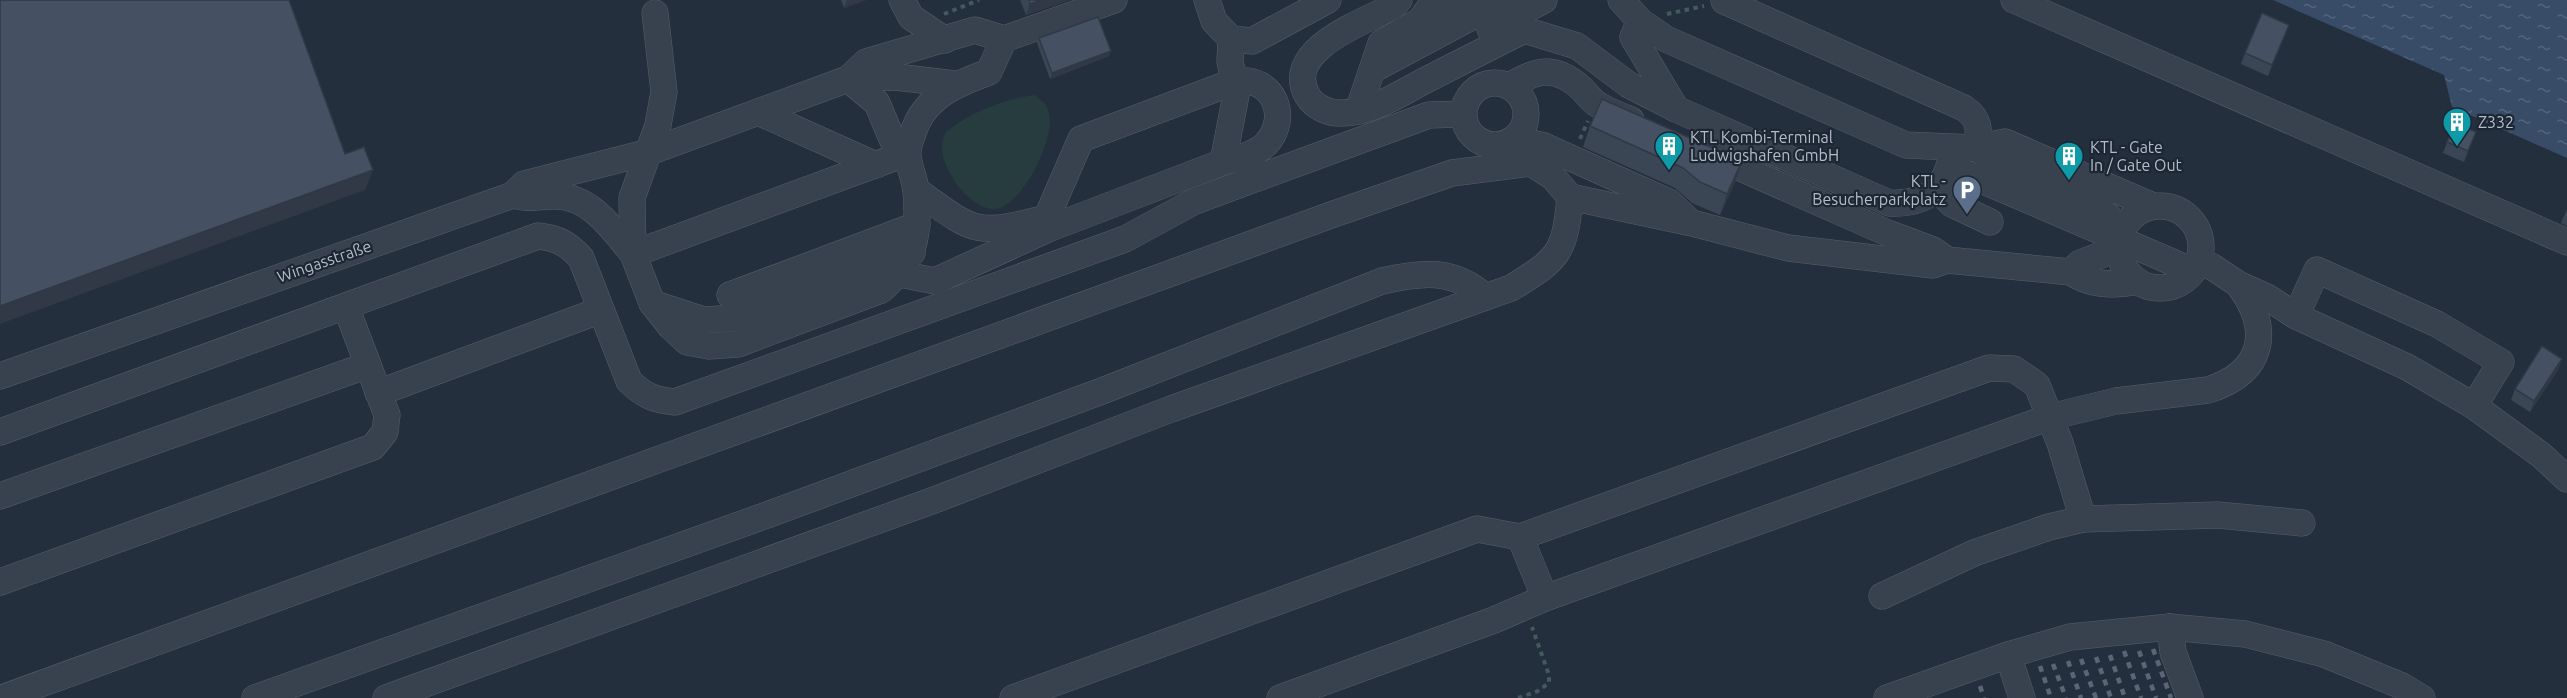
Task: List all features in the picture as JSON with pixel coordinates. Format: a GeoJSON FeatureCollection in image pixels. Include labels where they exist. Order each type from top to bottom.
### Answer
{"type":"FeatureCollection","features":[{"type":"Feature","properties":{"kind":"street"},"geometry":{"type":"LineString","coordinates":[[902,0],[911,17],[945,40]]}},
{"type":"Feature","properties":{"kind":"street"},"geometry":{"type":"LineString","coordinates":[[848,79],[866,62],[975,30],[1004,39],[1114,0]]}},
{"type":"Feature","properties":{"kind":"street"},"geometry":{"type":"LineString","coordinates":[[1207,0],[1214,21],[1231,39],[1252,41],[1328,0]]}},
{"type":"Feature","properties":{"kind":"street"},"geometry":{"type":"LineString","coordinates":[[1398,0],[1392,7],[1328,41],[1314,51],[1306,63],[1304,85],[1308,96],[1317,106],[1342,113],[1544,0]]}},
{"type":"Feature","properties":{"kind":"street"},"geometry":{"type":"LineString","coordinates":[[1420,21],[1435,0]]}},
{"type":"Feature","properties":{"kind":"street"},"geometry":{"type":"LineString","coordinates":[[1360,104],[1381,43],[1461,0]]}},
{"type":"Feature","properties":{"kind":"street"},"geometry":{"type":"LineString","coordinates":[[1372,70],[1503,0]]}},
{"type":"Feature","properties":{"kind":"street"},"geometry":{"type":"LineString","coordinates":[[1621,0],[1640,21],[1666,39],[1906,145],[1960,155],[1995,160],[2094,204],[2108,216],[2120,239],[2122,262],[2137,281],[2157,288],[2167,287],[2177,284],[2196,266],[2200,240],[2192,221],[2174,209],[2153,207],[2005,142],[1960,155]]}},
{"type":"Feature","properties":{"kind":"street"},"geometry":{"type":"LineString","coordinates":[[2014,0],[2567,242]]}},
{"type":"Feature","properties":{"kind":"street"},"geometry":{"type":"LineString","coordinates":[[1360,104],[1379,104],[1524,30],[1577,46],[1629,85],[1677,110],[1888,202],[1909,204],[1937,189],[1980,130],[1973,114],[1964,108],[1724,1]]}},
{"type":"Feature","properties":{"kind":"street"},"geometry":{"type":"LineString","coordinates":[[664,9],[664,92],[658,125],[632,198],[633,254],[652,303],[671,327],[687,342],[709,346],[738,344],[881,290],[906,263],[917,225],[916,190],[907,153],[918,118],[930,102],[955,84],[988,72],[1004,39]]}},
{"type":"Feature","properties":{"kind":"street"},"geometry":{"type":"LineString","coordinates":[[1368,20],[1381,43]]}},
{"type":"Feature","properties":{"kind":"street"},"geometry":{"type":"LineString","coordinates":[[1640,21],[1633,37],[1677,110]]}},
{"type":"Feature","properties":{"kind":"street"},"geometry":{"type":"LineString","coordinates":[[1223,162],[1238,90],[1230,62],[1231,39]]}},
{"type":"Feature","properties":{"kind":"street"},"geometry":{"type":"LineString","coordinates":[[1509,86],[1531,73],[1548,71],[1564,76],[1580,87],[1596,104],[1650,128]]}},
{"type":"Feature","properties":{"kind":"street"},"geometry":{"type":"LineString","coordinates":[[513,195],[524,184],[649,152],[848,79],[896,77],[955,84]]}},
{"type":"Feature","properties":{"kind":"street"},"geometry":{"type":"LineString","coordinates":[[848,79],[877,103],[892,139],[907,153]]}},
{"type":"Feature","properties":{"kind":"street"},"geometry":{"type":"LineString","coordinates":[[906,263],[935,281],[1048,229],[1223,162],[1250,154],[1265,145],[1274,132],[1278,119],[1277,105],[1269,92],[1259,84],[1246,80],[1236,81],[1081,139],[1047,218]]}},
{"type":"Feature","properties":{"kind":"street"},"geometry":{"type":"LineString","coordinates":[[1488,83],[1509,86],[1522,98],[1525,107],[1524,125],[1514,139],[1506,143],[1489,145],[1474,138],[1465,123],[1463,114],[1470,94],[1478,87],[1488,83]]}},
{"type":"Feature","properties":{"kind":"street"},"geometry":{"type":"LineString","coordinates":[[758,112],[876,165]]}},
{"type":"Feature","properties":{"kind":"street"},"geometry":{"type":"LineString","coordinates":[[0,432],[538,236],[555,237],[570,246],[581,258],[628,381],[642,394],[657,400],[675,402],[1125,239],[1195,201],[1407,123],[1429,115],[1463,114]]}},
{"type":"Feature","properties":{"kind":"street"},"geometry":{"type":"LineString","coordinates":[[1452,173],[1474,138]]}},
{"type":"Feature","properties":{"kind":"street"},"geometry":{"type":"LineString","coordinates":[[1514,139],[1531,163],[1553,177],[1570,196],[1692,223],[1788,248],[1934,265],[1947,260],[2071,272],[2083,280],[2121,285],[2137,281]]}},
{"type":"Feature","properties":{"kind":"street"},"geometry":{"type":"LineString","coordinates":[[1514,139],[1544,146],[1669,202],[1692,223]]}},
{"type":"Feature","properties":{"kind":"street"},"geometry":{"type":"LineString","coordinates":[[1683,142],[1890,234],[1933,250],[1947,260]]}},
{"type":"Feature","properties":{"kind":"street"},"geometry":{"type":"LineString","coordinates":[[633,254],[907,153]]}},
{"type":"Feature","properties":{"kind":"street"},"geometry":{"type":"LineString","coordinates":[[2,698],[1452,173],[1531,163]]}},
{"type":"Feature","properties":{"kind":"street"},"geometry":{"type":"LineString","coordinates":[[916,190],[962,223],[981,229],[1002,229],[1047,218],[1188,164]]}},
{"type":"Feature","properties":{"kind":"street"},"geometry":{"type":"LineString","coordinates":[[1937,189],[1952,204],[1990,222]]}},
{"type":"Feature","properties":{"kind":"street","name":"Wingasstraße"},"geometry":{"type":"LineString","coordinates":[[0,376],[513,195],[530,199],[557,196],[580,201],[600,215],[633,254]]}},
{"type":"Feature","properties":{"kind":"street"},"geometry":{"type":"LineString","coordinates":[[386,698],[926,503],[1170,409],[1511,288],[1544,268],[1562,244],[1570,196]]}},
{"type":"Feature","properties":{"kind":"street"},"geometry":{"type":"LineString","coordinates":[[2071,272],[2080,263],[2101,255],[2120,239],[2131,218],[2138,212],[2153,207]]}},
{"type":"Feature","properties":{"kind":"street"},"geometry":{"type":"LineString","coordinates":[[730,295],[917,225]]}},
{"type":"Feature","properties":{"kind":"street"},"geometry":{"type":"LineString","coordinates":[[2120,239],[2196,266],[2211,266],[2238,284],[2267,297],[2296,316],[2407,367],[2474,406],[2541,455],[2567,479]]}},
{"type":"Feature","properties":{"kind":"street"},"geometry":{"type":"LineString","coordinates":[[2296,316],[2317,270],[2437,324],[2501,362],[2474,406]]}},
{"type":"Feature","properties":{"kind":"street"},"geometry":{"type":"LineString","coordinates":[[255,698],[778,511],[1102,391],[1382,281],[1410,275],[1456,277],[1471,284],[1485,297]]}},
{"type":"Feature","properties":{"kind":"street"},"geometry":{"type":"LineString","coordinates":[[1280,698],[1545,598],[2050,417],[2116,401],[2208,390],[2236,378],[2253,356],[2259,332],[2258,320],[2251,302],[2238,284]]}},
{"type":"Feature","properties":{"kind":"street"},"geometry":{"type":"LineString","coordinates":[[0,582],[373,447],[386,432],[387,415],[346,307]]}},
{"type":"Feature","properties":{"kind":"street"},"geometry":{"type":"LineString","coordinates":[[378,393],[601,310]]}},
{"type":"Feature","properties":{"kind":"street"},"geometry":{"type":"LineString","coordinates":[[0,496],[368,365]]}},
{"type":"Feature","properties":{"kind":"street"},"geometry":{"type":"LineString","coordinates":[[1013,698],[1476,530],[1520,537],[1989,368],[2014,369],[2037,385],[2050,417],[2083,519]]}},
{"type":"Feature","properties":{"kind":"street"},"geometry":{"type":"LineString","coordinates":[[1882,596],[1974,553],[2049,527],[2083,519],[2218,515],[2302,523]]}},
{"type":"Feature","properties":{"kind":"street"},"geometry":{"type":"LineString","coordinates":[[1520,537],[1545,598]]}},
{"type":"Feature","properties":{"kind":"street"},"geometry":{"type":"LineString","coordinates":[[2170,627],[2173,652],[2190,698]]}},
{"type":"Feature","properties":{"kind":"street"},"geometry":{"type":"LineString","coordinates":[[1887,698],[2008,655],[2070,637],[2170,627],[2245,634],[2324,654],[2402,686],[2422,698]]}},
{"type":"Feature","properties":{"kind":"street"},"geometry":{"type":"LineString","coordinates":[[2008,655],[2022,698]]}},
{"type":"Feature","properties":{"kind":"path"},"geometry":{"type":"LineString","coordinates":[[920,24],[979,0]]}},
{"type":"Feature","properties":{"kind":"path"},"geometry":{"type":"LineString","coordinates":[[1518,698],[1538,691],[1549,683],[1550,675],[1533,627],[1519,609]]}},
{"type":"Feature","properties":{"kind":"green space"},"geometry":{"type":"Polygon","coordinates":[[[1035,95],[1044,103],[1049,113],[1050,124],[1042,155],[1025,186],[1014,198],[1003,206],[986,208],[962,191],[948,170],[942,149],[946,132],[966,118],[988,108],[1035,95]]]}},
{"type":"Feature","properties":{"kind":"water"},"geometry":{"type":"Polygon","coordinates":[[[2273,0],[2567,0],[2567,158],[2452,107],[2444,75],[2273,0]]]}},
{"type":"Feature","properties":{"kind":"building"},"geometry":{"type":"Polygon","coordinates":[[[0,0],[289,0],[345,154],[364,147],[373,170],[0,306],[0,0]]]}},
{"type":"Feature","properties":{"kind":"building"},"geometry":{"type":"Polygon","coordinates":[[[1029,0],[1041,0],[1030,4],[1029,0]]]}},
{"type":"Feature","properties":{"kind":"building"},"geometry":{"type":"Polygon","coordinates":[[[2262,13],[2289,25],[2272,65],[2245,53],[2262,13]]]}},
{"type":"Feature","properties":{"kind":"building"},"geometry":{"type":"Polygon","coordinates":[[[1098,17],[1111,51],[1052,73],[1039,38],[1098,17]]]}},
{"type":"Feature","properties":{"kind":"building"},"geometry":{"type":"Polygon","coordinates":[[[1602,99],[1742,161],[1727,194],[1700,182],[1683,168],[1590,126],[1602,99]]]}},
{"type":"Feature","properties":{"kind":"building"},"geometry":{"type":"Polygon","coordinates":[[[2455,123],[2476,132],[2468,151],[2447,142],[2455,123]]]}},
{"type":"Feature","properties":{"kind":"building"},"geometry":{"type":"Polygon","coordinates":[[[2542,346],[2562,359],[2534,401],[2515,389],[2542,346]]]}},
{"type":"Feature","properties":{"kind":"railway"},"geometry":{"type":"LineString","coordinates":[[2153,649],[2171,698]]}},
{"type":"Feature","properties":{"kind":"railway"},"geometry":{"type":"LineString","coordinates":[[2124,651],[2141,698]]}},
{"type":"Feature","properties":{"kind":"railway"},"geometry":{"type":"LineString","coordinates":[[2139,651],[2156,698]]}},
{"type":"Feature","properties":{"kind":"railway"},"geometry":{"type":"LineString","coordinates":[[2110,655],[2125,698]]}},
{"type":"Feature","properties":{"kind":"railway"},"geometry":{"type":"LineString","coordinates":[[2096,657],[2111,698]]}},
{"type":"Feature","properties":{"kind":"railway"},"geometry":{"type":"LineString","coordinates":[[2081,659],[2096,698]]}},
{"type":"Feature","properties":{"kind":"railway"},"geometry":{"type":"LineString","coordinates":[[2068,661],[2081,698]]}},
{"type":"Feature","properties":{"kind":"railway"},"geometry":{"type":"LineString","coordinates":[[2053,664],[2066,698]]}},
{"type":"Feature","properties":{"kind":"railway"},"geometry":{"type":"LineString","coordinates":[[2040,666],[2051,698]]}},
{"type":"Feature","properties":{"kind":"railway"},"geometry":{"type":"LineString","coordinates":[[1980,686],[1984,698]]}},
{"type":"Feature","properties":{"kind":"place","name":"Z332"},"geometry":{"type":"Point","coordinates":[2457,148]}},
{"type":"Feature","properties":{"kind":"place","name":"KTL Kombi-Terminal Ludwigshafen GmbH"},"geometry":{"type":"Point","coordinates":[1669,172]}},
{"type":"Feature","properties":{"kind":"place","name":"KTL - Gate In / Gate Out"},"geometry":{"type":"Point","coordinates":[2069,182]}},
{"type":"Feature","properties":{"kind":"place","name":"KTL - Besucherparkplatz"},"geometry":{"type":"Point","coordinates":[1967,216]}}]}
